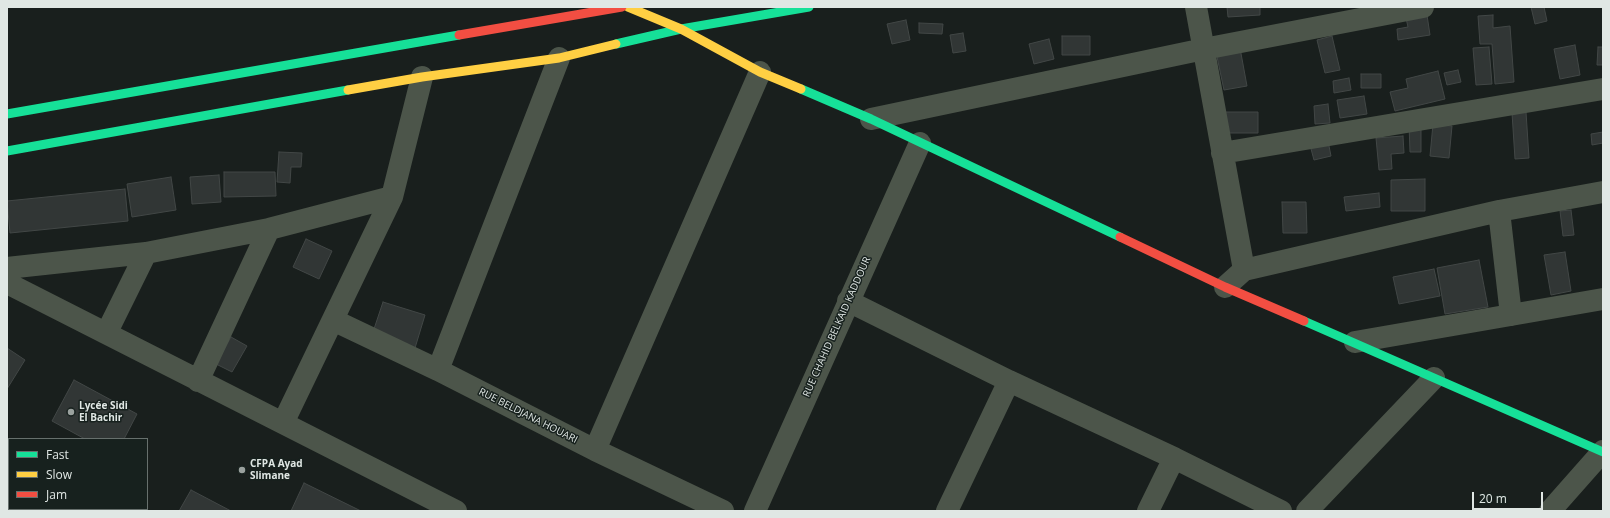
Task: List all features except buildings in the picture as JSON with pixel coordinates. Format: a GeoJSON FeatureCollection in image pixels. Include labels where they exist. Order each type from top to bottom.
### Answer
{"type":"FeatureCollection","features":[{"type":"Feature","properties":{"kind":"street"},"geometry":{"type":"LineString","coordinates":[[7,114],[622,7]]}},
{"type":"Feature","properties":{"kind":"street"},"geometry":{"type":"LineString","coordinates":[[628,7],[680,29],[760,72],[870,119],[1224,287],[1355,342],[1603,452],[1550,511]]}},
{"type":"Feature","properties":{"kind":"street"},"geometry":{"type":"LineString","coordinates":[[7,151],[422,78],[559,58],[680,29],[809,7]]}},
{"type":"Feature","properties":{"kind":"street"},"geometry":{"type":"LineString","coordinates":[[1196,7],[1244,270]]}},
{"type":"Feature","properties":{"kind":"street"},"geometry":{"type":"LineString","coordinates":[[870,119],[1204,49],[1423,7]]}},
{"type":"Feature","properties":{"kind":"street"},"geometry":{"type":"LineString","coordinates":[[438,370],[559,58]]}},
{"type":"Feature","properties":{"kind":"street"},"geometry":{"type":"LineString","coordinates":[[595,450],[760,72]]}},
{"type":"Feature","properties":{"kind":"street"},"geometry":{"type":"LineString","coordinates":[[283,423],[392,197],[422,78]]}},
{"type":"Feature","properties":{"kind":"street"},"geometry":{"type":"LineString","coordinates":[[1222,153],[1603,89]]}},
{"type":"Feature","properties":{"kind":"street","name":"RUE CHAHID BELKAID KADDOUR"},"geometry":{"type":"LineString","coordinates":[[754,511],[920,143]]}},
{"type":"Feature","properties":{"kind":"street"},"geometry":{"type":"LineString","coordinates":[[1224,287],[1244,270],[1499,211],[1603,192]]}},
{"type":"Feature","properties":{"kind":"street"},"geometry":{"type":"LineString","coordinates":[[7,268],[146,253],[269,229],[392,197]]}},
{"type":"Feature","properties":{"kind":"street"},"geometry":{"type":"LineString","coordinates":[[1499,211],[1511,315]]}},
{"type":"Feature","properties":{"kind":"street"},"geometry":{"type":"LineString","coordinates":[[198,381],[269,229]]}},
{"type":"Feature","properties":{"kind":"street"},"geometry":{"type":"LineString","coordinates":[[107,332],[146,253]]}},
{"type":"Feature","properties":{"kind":"street"},"geometry":{"type":"LineString","coordinates":[[7,283],[107,332],[198,381],[456,511]]}},
{"type":"Feature","properties":{"kind":"street"},"geometry":{"type":"LineString","coordinates":[[1355,342],[1603,299]]}},
{"type":"Feature","properties":{"kind":"street"},"geometry":{"type":"LineString","coordinates":[[848,301],[1009,381],[1174,458],[1281,511]]}},
{"type":"Feature","properties":{"kind":"street","name":"RUE BELDJANA HOUARI"},"geometry":{"type":"LineString","coordinates":[[333,320],[438,370],[595,450],[723,511]]}},
{"type":"Feature","properties":{"kind":"street"},"geometry":{"type":"LineString","coordinates":[[1307,511],[1434,378]]}},
{"type":"Feature","properties":{"kind":"street"},"geometry":{"type":"LineString","coordinates":[[947,511],[1009,381]]}},
{"type":"Feature","properties":{"kind":"street"},"geometry":{"type":"LineString","coordinates":[[1148,511],[1174,458]]}},
{"type":"Feature","properties":{"kind":"traffic: fast"},"geometry":{"type":"LineString","coordinates":[[616,44],[681,29],[809,7]]}},
{"type":"Feature","properties":{"kind":"traffic: fast"},"geometry":{"type":"LineString","coordinates":[[7,114],[459,35]]}},
{"type":"Feature","properties":{"kind":"traffic: fast"},"geometry":{"type":"LineString","coordinates":[[801,89],[871,119],[1120,237]]}},
{"type":"Feature","properties":{"kind":"traffic: fast"},"geometry":{"type":"LineString","coordinates":[[7,151],[348,90]]}},
{"type":"Feature","properties":{"kind":"traffic: fast"},"geometry":{"type":"LineString","coordinates":[[1304,321],[1603,452]]}},
{"type":"Feature","properties":{"kind":"traffic: slow"},"geometry":{"type":"LineString","coordinates":[[628,7],[681,29],[760,72],[801,89]]}},
{"type":"Feature","properties":{"kind":"traffic: slow"},"geometry":{"type":"LineString","coordinates":[[348,90],[422,77],[559,58],[616,44]]}},
{"type":"Feature","properties":{"kind":"traffic: jam"},"geometry":{"type":"LineString","coordinates":[[459,35],[622,7]]}},
{"type":"Feature","properties":{"kind":"traffic: jam"},"geometry":{"type":"LineString","coordinates":[[1120,237],[1225,287],[1304,321]]}},
{"type":"Feature","properties":{"kind":"place","name":"Lycée Sidi El Bachir"},"geometry":{"type":"Point","coordinates":[71,412]}},
{"type":"Feature","properties":{"kind":"place","name":"CFPA Ayad Slimane"},"geometry":{"type":"Point","coordinates":[242,470]}}]}
